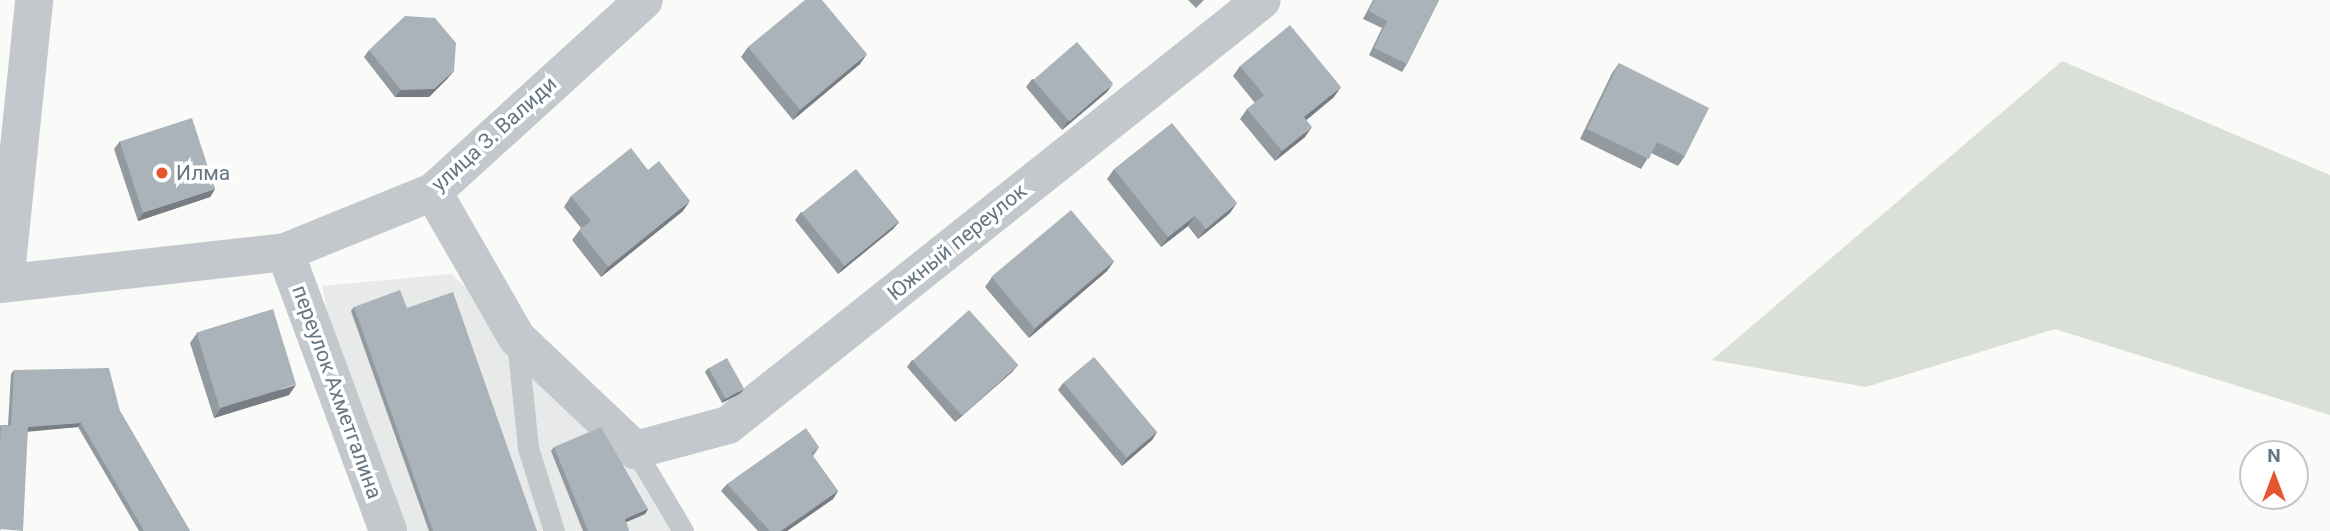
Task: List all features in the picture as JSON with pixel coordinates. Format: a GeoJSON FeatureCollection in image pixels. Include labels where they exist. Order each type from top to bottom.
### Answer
{"type":"FeatureCollection","features":[{"type":"Feature","properties":{"kind":"street"},"geometry":{"type":"LineString","coordinates":[[2,284],[34,0]]}},
{"type":"Feature","properties":{"kind":"street","name":"улица З. Валиди"},"geometry":{"type":"LineString","coordinates":[[2,284],[285,252],[433,192],[644,0]]}},
{"type":"Feature","properties":{"kind":"street","name":"Южный переулок"},"geometry":{"type":"LineString","coordinates":[[635,450],[728,425],[1262,0]]}},
{"type":"Feature","properties":{"kind":"street"},"geometry":{"type":"LineString","coordinates":[[433,192],[517,338],[635,450]]}},
{"type":"Feature","properties":{"kind":"street","name":"переулок Ахметгалина"},"geometry":{"type":"LineString","coordinates":[[285,252],[388,531]]}},
{"type":"Feature","properties":{"kind":"lane"},"geometry":{"type":"LineString","coordinates":[[517,338],[528,448],[554,531]]}},
{"type":"Feature","properties":{"kind":"lane"},"geometry":{"type":"LineString","coordinates":[[635,450],[683,531]]}},
{"type":"Feature","properties":{"kind":"shaded area"},"geometry":{"type":"Polygon","coordinates":[[[2062,61],[2330,175],[2330,415],[2055,329],[1866,387],[1712,360],[2062,61]]]}},
{"type":"Feature","properties":{"kind":"shaded area"},"geometry":{"type":"Polygon","coordinates":[[[451,274],[607,415],[671,531],[374,531],[322,286],[451,274]]]}},
{"type":"Feature","properties":{"kind":"building"},"geometry":{"type":"Polygon","coordinates":[[[805,0],[822,0],[867,54],[800,110],[748,47],[805,0]]]}},
{"type":"Feature","properties":{"kind":"building"},"geometry":{"type":"Polygon","coordinates":[[[1374,0],[1439,0],[1407,64],[1374,48],[1387,21],[1369,11],[1374,0]]]}},
{"type":"Feature","properties":{"kind":"building"},"geometry":{"type":"Polygon","coordinates":[[[405,16],[435,18],[456,43],[454,71],[434,89],[401,90],[369,50],[405,16]]]}},
{"type":"Feature","properties":{"kind":"building"},"geometry":{"type":"Polygon","coordinates":[[[1290,25],[1341,87],[1304,117],[1312,127],[1282,151],[1247,109],[1264,95],[1240,66],[1290,25]]]}},
{"type":"Feature","properties":{"kind":"building"},"geometry":{"type":"Polygon","coordinates":[[[1077,42],[1113,84],[1069,122],[1033,80],[1077,42]]]}},
{"type":"Feature","properties":{"kind":"building"},"geometry":{"type":"Polygon","coordinates":[[[1619,63],[1709,108],[1685,156],[1657,142],[1649,159],[1587,129],[1619,63]]]}},
{"type":"Feature","properties":{"kind":"building","name":"Илма"},"geometry":{"type":"Polygon","coordinates":[[[192,118],[215,189],[143,213],[120,141],[192,118]]]}},
{"type":"Feature","properties":{"kind":"building"},"geometry":{"type":"Polygon","coordinates":[[[1172,123],[1237,203],[1206,229],[1195,216],[1168,237],[1114,169],[1172,123]]]}},
{"type":"Feature","properties":{"kind":"building"},"geometry":{"type":"Polygon","coordinates":[[[631,148],[648,170],[659,161],[690,201],[608,267],[579,230],[591,221],[571,196],[631,148]]]}},
{"type":"Feature","properties":{"kind":"building"},"geometry":{"type":"Polygon","coordinates":[[[856,169],[899,222],[844,266],[802,213],[856,169]]]}},
{"type":"Feature","properties":{"kind":"building"},"geometry":{"type":"Polygon","coordinates":[[[1071,210],[1114,261],[1034,328],[991,277],[1071,210]]]}},
{"type":"Feature","properties":{"kind":"building"},"geometry":{"type":"Polygon","coordinates":[[[400,290],[407,308],[453,292],[537,531],[433,531],[354,307],[400,290]]]}},
{"type":"Feature","properties":{"kind":"building"},"geometry":{"type":"Polygon","coordinates":[[[273,309],[296,385],[220,408],[196,332],[273,309]]]}},
{"type":"Feature","properties":{"kind":"building"},"geometry":{"type":"Polygon","coordinates":[[[969,310],[1019,365],[962,416],[913,361],[969,310]]]}},
{"type":"Feature","properties":{"kind":"building"},"geometry":{"type":"Polygon","coordinates":[[[1094,357],[1157,432],[1126,458],[1063,383],[1094,357]]]}},
{"type":"Feature","properties":{"kind":"building"},"geometry":{"type":"Polygon","coordinates":[[[727,358],[744,389],[726,399],[709,368],[727,358]]]}},
{"type":"Feature","properties":{"kind":"building"},"geometry":{"type":"Polygon","coordinates":[[[109,368],[120,411],[190,531],[144,531],[81,423],[28,427],[23,531],[0,529],[1,425],[11,426],[14,370],[109,368]]]}},
{"type":"Feature","properties":{"kind":"building"},"geometry":{"type":"Polygon","coordinates":[[[601,427],[648,509],[625,519],[629,531],[588,531],[554,447],[601,427]]]}},
{"type":"Feature","properties":{"kind":"building"},"geometry":{"type":"Polygon","coordinates":[[[806,428],[819,447],[811,453],[838,491],[781,531],[770,531],[727,484],[806,428]]]}},
{"type":"Feature","properties":{"kind":"place","name":"Илма"},"geometry":{"type":"Point","coordinates":[162,173]}}]}
